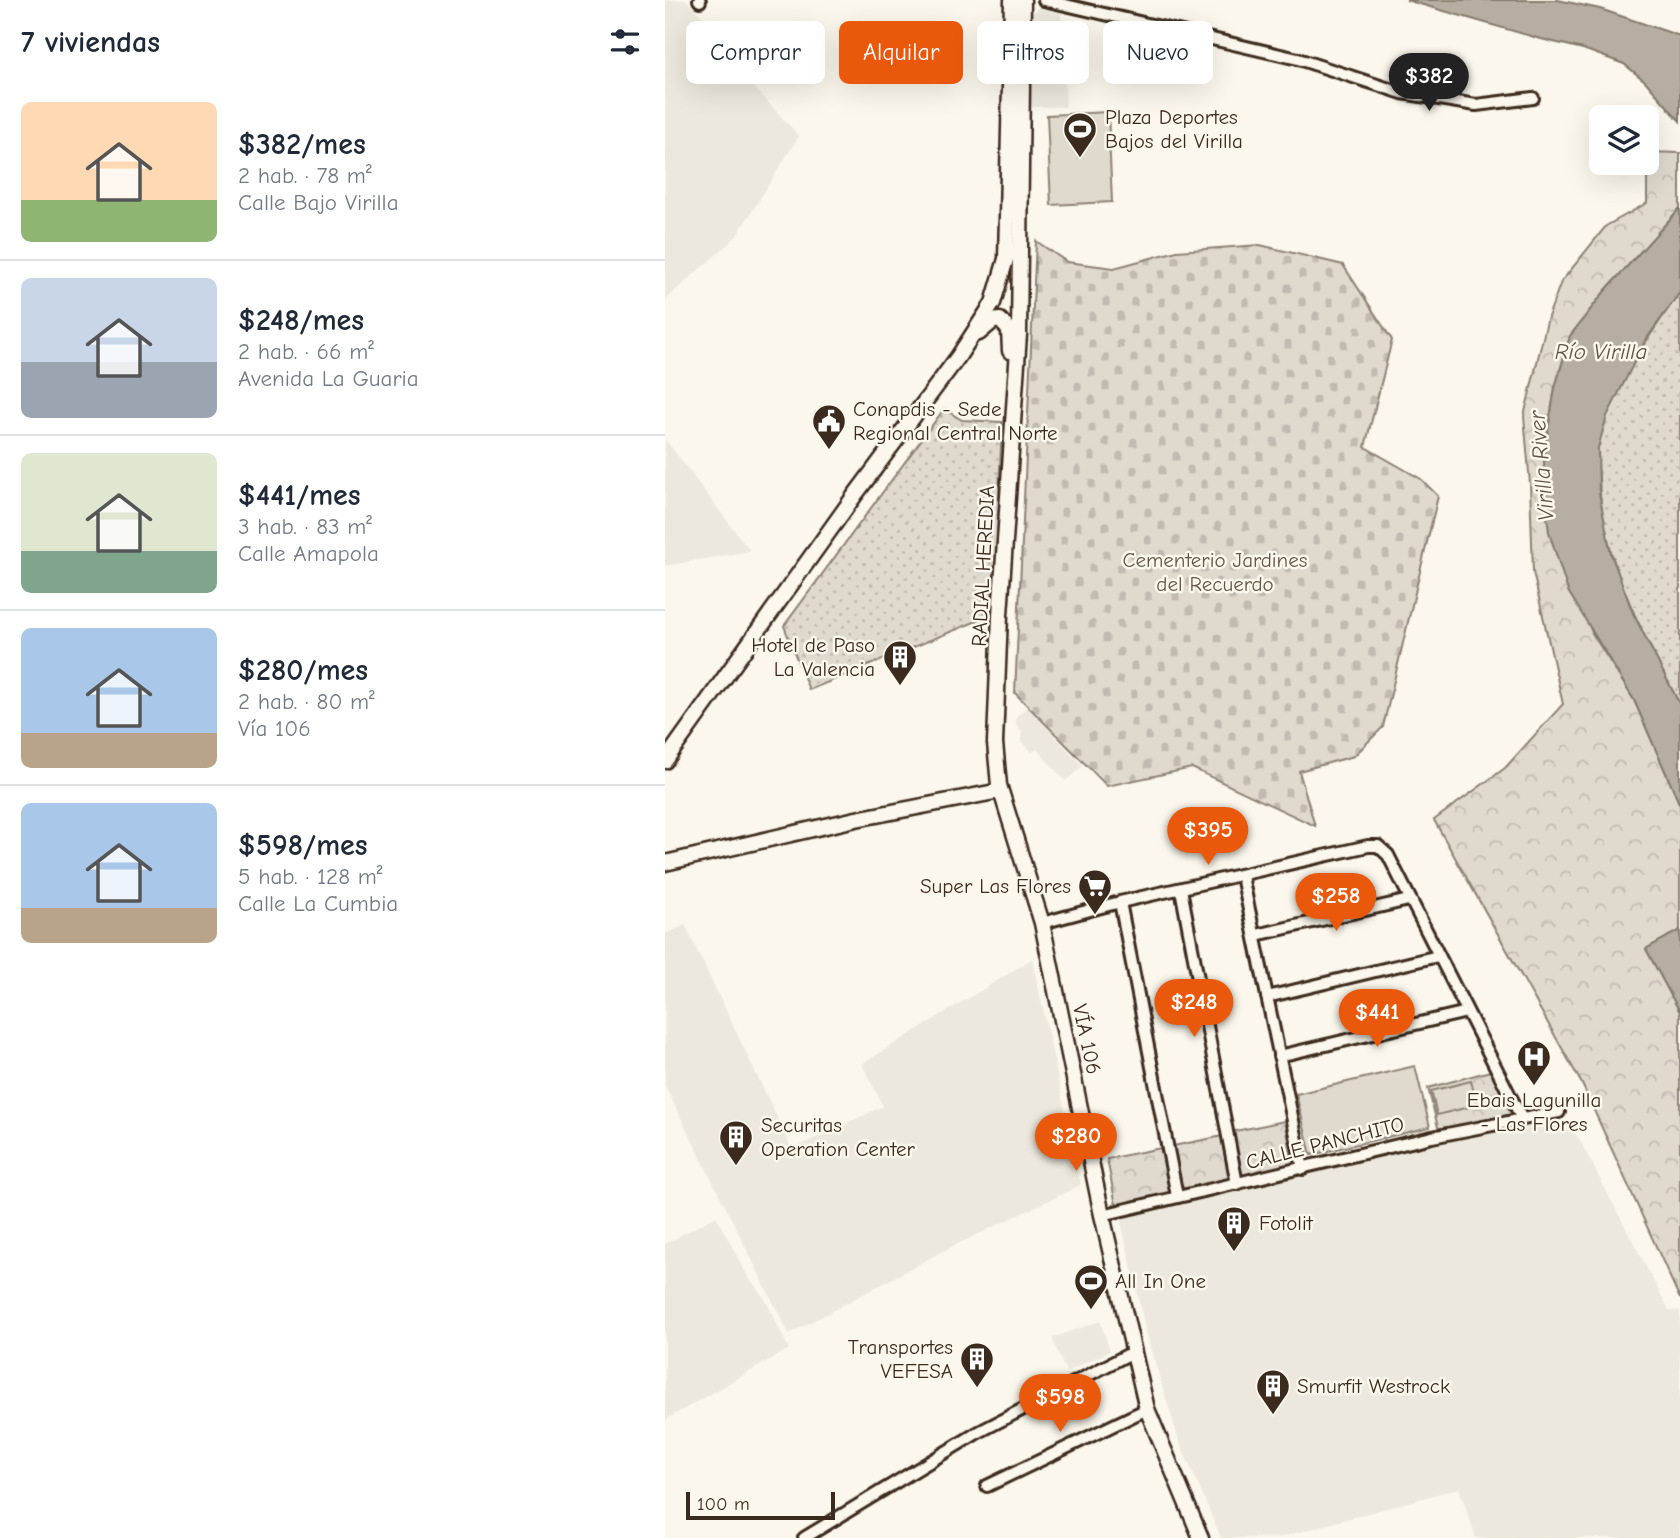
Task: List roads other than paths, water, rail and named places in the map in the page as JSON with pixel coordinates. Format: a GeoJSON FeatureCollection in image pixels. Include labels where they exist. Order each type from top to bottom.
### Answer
{"type":"FeatureCollection","features":[{"type":"Feature","properties":{"kind":"main road"},"geometry":{"type":"LineString","coordinates":[[665,761],[855,495],[958,357],[993,303],[1006,259],[1012,0]]}},
{"type":"Feature","properties":{"kind":"main road","name":"RADIAL HEREDIA"},"geometry":{"type":"LineString","coordinates":[[1000,791],[995,743],[1019,334],[1023,0]]}},
{"type":"Feature","properties":{"kind":"main road"},"geometry":{"type":"LineString","coordinates":[[958,357],[993,321],[1000,320],[1009,330],[1011,338],[999,552],[1001,607]]}},
{"type":"Feature","properties":{"kind":"main road"},"geometry":{"type":"LineString","coordinates":[[665,863],[856,819],[1000,791]]}},
{"type":"Feature","properties":{"kind":"main road","name":"VÍA 106"},"geometry":{"type":"LineString","coordinates":[[1000,791],[1042,923],[1102,1215],[1147,1409],[1201,1538]]}},
{"type":"Feature","properties":{"kind":"street"},"geometry":{"type":"LineString","coordinates":[[1044,0],[1298,59],[1402,93],[1476,105],[1533,98]]}},
{"type":"Feature","properties":{"kind":"street"},"geometry":{"type":"LineString","coordinates":[[1042,923],[1120,902],[1368,846],[1378,846],[1388,855],[1522,1119]]}},
{"type":"Feature","properties":{"kind":"street"},"geometry":{"type":"LineString","coordinates":[[1242,876],[1303,1169]]}},
{"type":"Feature","properties":{"kind":"street"},"geometry":{"type":"LineString","coordinates":[[1181,889],[1237,1184]]}},
{"type":"Feature","properties":{"kind":"street"},"geometry":{"type":"LineString","coordinates":[[1256,935],[1409,900]]}},
{"type":"Feature","properties":{"kind":"street"},"geometry":{"type":"LineString","coordinates":[[1120,902],[1177,1196]]}},
{"type":"Feature","properties":{"kind":"street"},"geometry":{"type":"LineString","coordinates":[[1268,997],[1438,956]]}},
{"type":"Feature","properties":{"kind":"street"},"geometry":{"type":"LineString","coordinates":[[1279,1056],[1467,1012]]}},
{"type":"Feature","properties":{"kind":"street","name":"CALLE PANCHITO"},"geometry":{"type":"LineString","coordinates":[[1102,1215],[1444,1134],[1559,1112]]}},
{"type":"Feature","properties":{"kind":"street"},"geometry":{"type":"LineString","coordinates":[[804,1538],[977,1433],[1133,1352]]}},
{"type":"Feature","properties":{"kind":"street"},"geometry":{"type":"LineString","coordinates":[[987,1486],[1147,1409]]}},
{"type":"Feature","properties":{"kind":"water"},"geometry":{"type":"Polygon","coordinates":[[[1406,0],[1558,0],[1600,9],[1680,36],[1680,121],[1645,81],[1624,64],[1583,49],[1406,0]]]}},
{"type":"Feature","properties":{"kind":"water","name":"Río Virilla"},"geometry":{"type":"Polygon","coordinates":[[[1680,208],[1680,292],[1645,341],[1607,416],[1598,448],[1599,493],[1611,554],[1633,613],[1680,705],[1680,805],[1634,700],[1568,591],[1549,532],[1543,483],[1545,448],[1555,388],[1570,336],[1605,291],[1680,208]]]}},
{"type":"Feature","properties":{"kind":"water"},"geometry":{"type":"Polygon","coordinates":[[[1680,930],[1680,1012],[1646,949],[1680,930]]]}},
{"type":"Feature","properties":{"kind":"place","name":"Plaza Deportes Bajos del Virilla"},"geometry":{"type":"Point","coordinates":[1080,159]}},
{"type":"Feature","properties":{"kind":"place","name":"Conapdis - Sede Regional Central Norte"},"geometry":{"type":"Point","coordinates":[829,451]}},
{"type":"Feature","properties":{"kind":"place","name":"Hotel de Paso La Valencia"},"geometry":{"type":"Point","coordinates":[900,687]}},
{"type":"Feature","properties":{"kind":"place","name":"Super Las Flores"},"geometry":{"type":"Point","coordinates":[1095,916]}},
{"type":"Feature","properties":{"kind":"place","name":"Ebais Lagunilla - Las Flores"},"geometry":{"type":"Point","coordinates":[1534,1087]}},
{"type":"Feature","properties":{"kind":"place","name":"Securitas Operation Center"},"geometry":{"type":"Point","coordinates":[736,1167]}},
{"type":"Feature","properties":{"kind":"place","name":"Fotolit"},"geometry":{"type":"Point","coordinates":[1234,1253]}},
{"type":"Feature","properties":{"kind":"place","name":"All In One"},"geometry":{"type":"Point","coordinates":[1091,1311]}},
{"type":"Feature","properties":{"kind":"place","name":"Transportes VEFESA"},"geometry":{"type":"Point","coordinates":[977,1389]}},
{"type":"Feature","properties":{"kind":"place","name":"Smurfit Westrock"},"geometry":{"type":"Point","coordinates":[1273,1416]}},
{"type":"Feature","properties":{"kind":"water label","name":"Virilla River"},"geometry":{"type":"Point","coordinates":[1541,466]}},
{"type":"Feature","properties":{"kind":"park label","name":"Cementerio Jardines del Recuerdo"},"geometry":{"type":"Point","coordinates":[1215,572]}}]}
